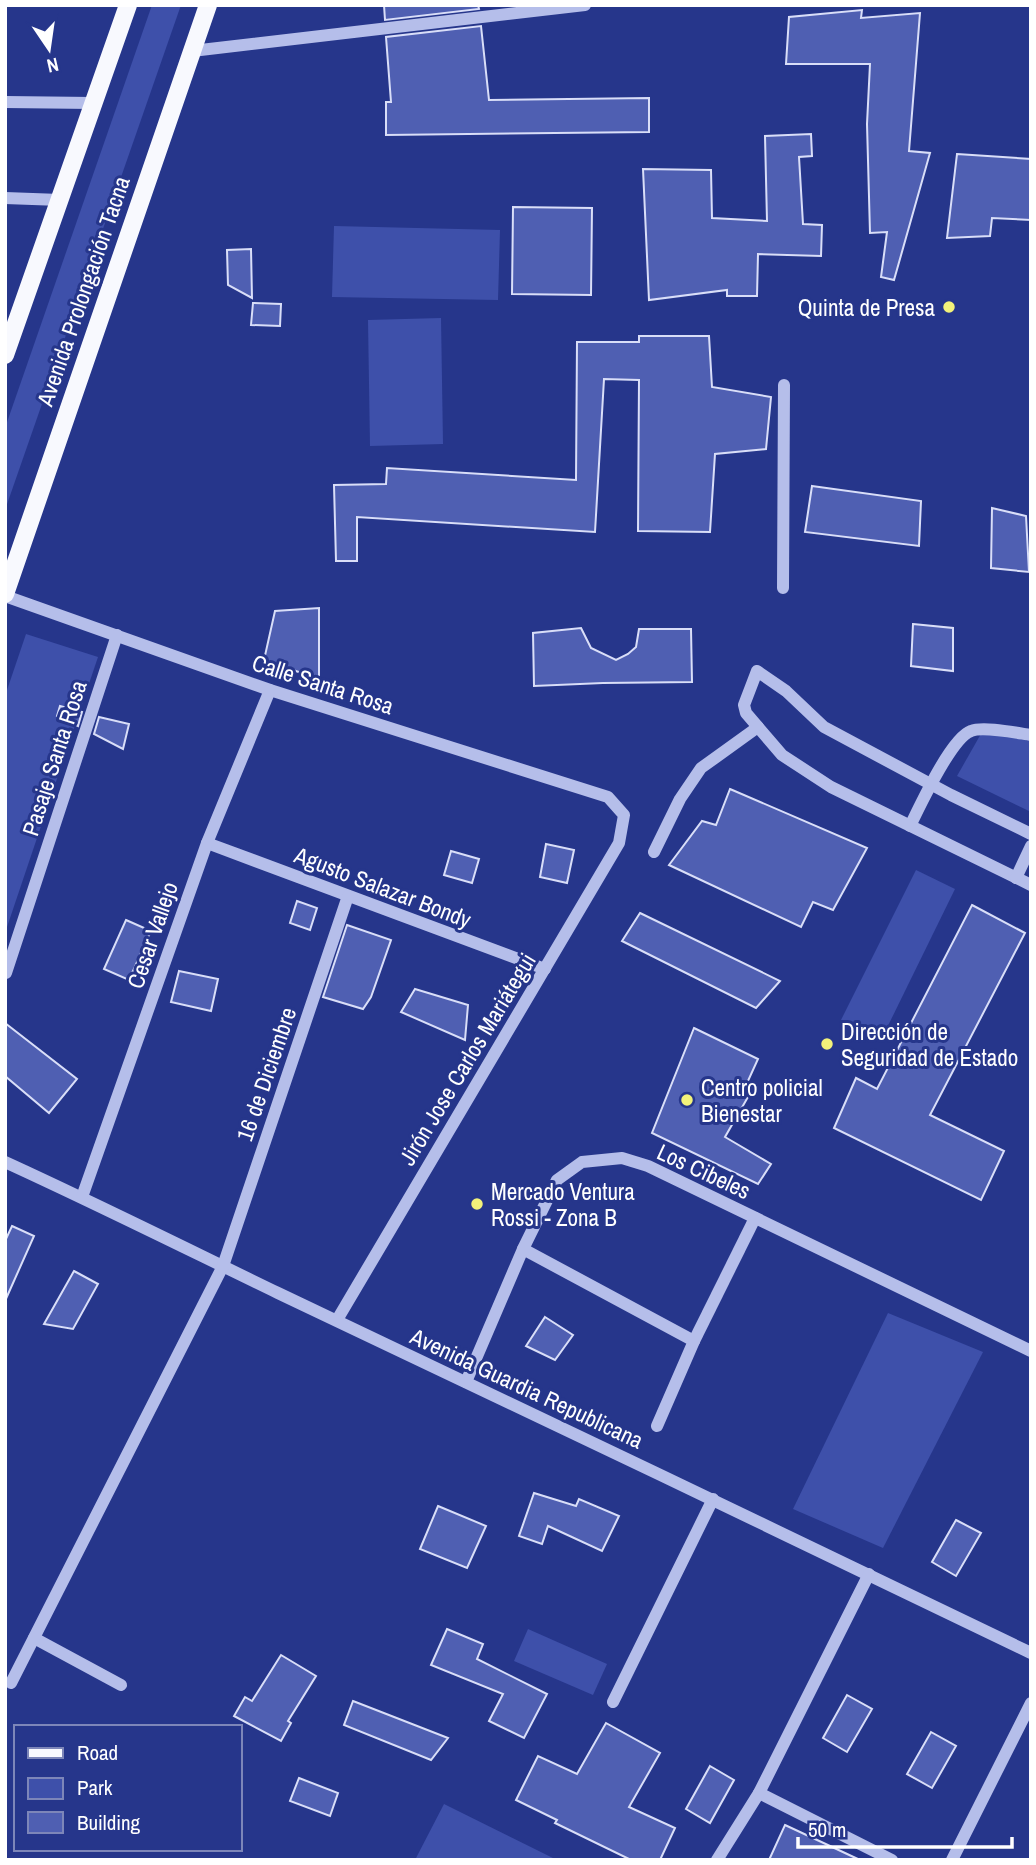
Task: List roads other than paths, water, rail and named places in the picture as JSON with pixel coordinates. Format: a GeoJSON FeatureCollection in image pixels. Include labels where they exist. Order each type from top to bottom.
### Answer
{"type":"FeatureCollection","features":[{"type":"Feature","properties":{"kind":"main road"},"geometry":{"type":"LineString","coordinates":[[5,355],[128,5]]}},
{"type":"Feature","properties":{"kind":"main road","name":"Avenida Prolongación Tacna"},"geometry":{"type":"LineString","coordinates":[[5,595],[208,5]]}},
{"type":"Feature","properties":{"kind":"street"},"geometry":{"type":"LineString","coordinates":[[192,51],[585,5]]}},
{"type":"Feature","properties":{"kind":"street"},"geometry":{"type":"LineString","coordinates":[[5,102],[93,103]]}},
{"type":"Feature","properties":{"kind":"street"},"geometry":{"type":"LineString","coordinates":[[5,198],[60,200]]}},
{"type":"Feature","properties":{"kind":"street"},"geometry":{"type":"LineString","coordinates":[[782,588],[784,385]]}},
{"type":"Feature","properties":{"kind":"street","name":"Calle Santa Rosa"},"geometry":{"type":"LineString","coordinates":[[5,595],[270,690],[608,797],[624,815]]}},
{"type":"Feature","properties":{"kind":"street","name":"Pasaje Santa Rosa"},"geometry":{"type":"LineString","coordinates":[[6,973],[117,635]]}},
{"type":"Feature","properties":{"kind":"street"},"geometry":{"type":"LineString","coordinates":[[1031,834],[824,727],[786,691],[757,670],[744,705],[746,713],[782,755],[831,787],[1031,885]]}},
{"type":"Feature","properties":{"kind":"street","name":"Cesar Vallejo"},"geometry":{"type":"LineString","coordinates":[[82,1197],[207,843],[270,690]]}},
{"type":"Feature","properties":{"kind":"street"},"geometry":{"type":"LineString","coordinates":[[654,852],[693,777],[701,768],[758,727]]}},
{"type":"Feature","properties":{"kind":"street"},"geometry":{"type":"LineString","coordinates":[[910,827],[961,737],[979,729],[1031,735]]}},
{"type":"Feature","properties":{"kind":"street","name":"Jirón Jose Carlos Mariátegui"},"geometry":{"type":"LineString","coordinates":[[337,1320],[619,843],[624,815]]}},
{"type":"Feature","properties":{"kind":"street","name":"Agusto Salazar Bondy"},"geometry":{"type":"LineString","coordinates":[[207,843],[545,969]]}},
{"type":"Feature","properties":{"kind":"street"},"geometry":{"type":"LineString","coordinates":[[1016,878],[1031,846]]}},
{"type":"Feature","properties":{"kind":"street","name":"16 de Diciembre"},"geometry":{"type":"LineString","coordinates":[[11,1683],[223,1266],[348,896]]}},
{"type":"Feature","properties":{"kind":"street","name":"Los Cibeles"},"geometry":{"type":"LineString","coordinates":[[466,1382],[523,1249],[557,1180],[582,1161],[622,1158],[648,1166],[1031,1351]]}},
{"type":"Feature","properties":{"kind":"street","name":"Avenida Guardia Republicana"},"geometry":{"type":"LineString","coordinates":[[5,1162],[1031,1653]]}},
{"type":"Feature","properties":{"kind":"street"},"geometry":{"type":"LineString","coordinates":[[657,1426],[694,1341],[755,1218]]}},
{"type":"Feature","properties":{"kind":"street"},"geometry":{"type":"LineString","coordinates":[[523,1249],[694,1341]]}},
{"type":"Feature","properties":{"kind":"street"},"geometry":{"type":"LineString","coordinates":[[613,1702],[713,1499]]}},
{"type":"Feature","properties":{"kind":"street"},"geometry":{"type":"LineString","coordinates":[[717,1860],[759,1793],[869,1574]]}},
{"type":"Feature","properties":{"kind":"street"},"geometry":{"type":"LineString","coordinates":[[34,1638],[121,1685]]}},
{"type":"Feature","properties":{"kind":"street"},"geometry":{"type":"LineString","coordinates":[[952,1860],[1031,1703]]}},
{"type":"Feature","properties":{"kind":"street"},"geometry":{"type":"LineString","coordinates":[[759,1793],[892,1860]]}},
{"type":"Feature","properties":{"kind":"place","name":"Quinta de Presa"},"geometry":{"type":"Point","coordinates":[949,307]}},
{"type":"Feature","properties":{"kind":"place","name":"Dirección de Seguridad de Estado"},"geometry":{"type":"Point","coordinates":[827,1044]}},
{"type":"Feature","properties":{"kind":"place","name":"Centro policial Bienestar"},"geometry":{"type":"Point","coordinates":[687,1100]}},
{"type":"Feature","properties":{"kind":"place","name":"Mercado Ventura Rossi - Zona B"},"geometry":{"type":"Point","coordinates":[477,1204]}}]}
